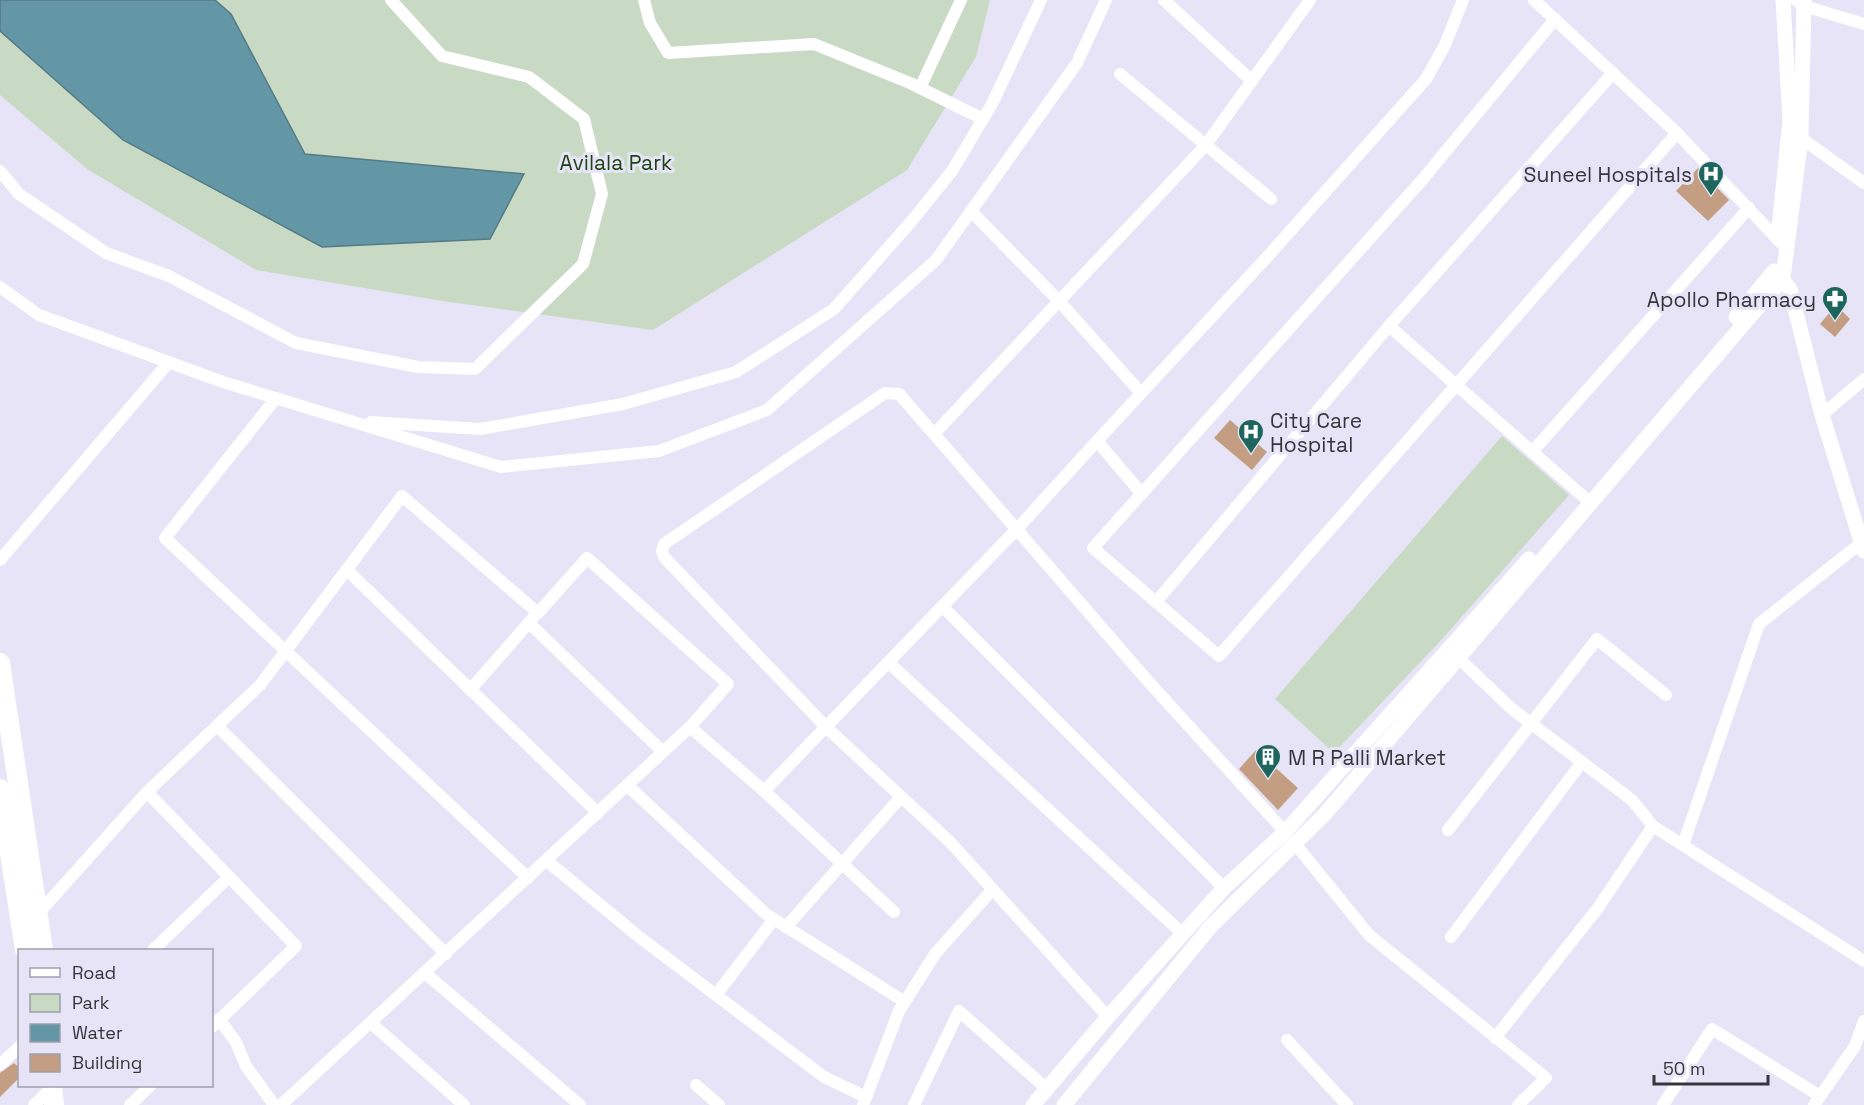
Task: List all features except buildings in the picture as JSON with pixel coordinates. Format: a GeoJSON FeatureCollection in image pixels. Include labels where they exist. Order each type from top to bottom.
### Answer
{"type":"FeatureCollection","features":[{"type":"Feature","properties":{"kind":"main road"},"geometry":{"type":"LineString","coordinates":[[0,663],[43,949]]}},
{"type":"Feature","properties":{"kind":"main road"},"geometry":{"type":"LineString","coordinates":[[0,789],[7,882],[24,949]]}},
{"type":"Feature","properties":{"kind":"street"},"geometry":{"type":"LineString","coordinates":[[0,171],[19,194],[106,253],[169,276],[296,343],[418,368],[475,369],[583,264],[602,194],[584,119],[529,77],[442,56],[391,0]]}},
{"type":"Feature","properties":{"kind":"street"},"geometry":{"type":"LineString","coordinates":[[644,0],[650,23],[668,53],[814,44],[920,88],[983,119]]}},
{"type":"Feature","properties":{"kind":"street"},"geometry":{"type":"LineString","coordinates":[[920,88],[961,0]]}},
{"type":"Feature","properties":{"kind":"street"},"geometry":{"type":"LineString","coordinates":[[351,421],[480,429],[623,404],[736,372],[834,309],[910,223],[945,179],[983,119],[1041,0]]}},
{"type":"Feature","properties":{"kind":"street"},"geometry":{"type":"LineString","coordinates":[[0,287],[39,315],[169,362],[276,398],[501,467],[659,451],[767,410],[936,260],[1077,63],[1106,0]]}},
{"type":"Feature","properties":{"kind":"street"},"geometry":{"type":"LineString","coordinates":[[1164,0],[1252,81]]}},
{"type":"Feature","properties":{"kind":"street"},"geometry":{"type":"LineString","coordinates":[[934,434],[1205,146],[1310,0]]}},
{"type":"Feature","properties":{"kind":"street"},"geometry":{"type":"LineString","coordinates":[[764,791],[1017,529],[1426,79],[1444,47],[1463,0]]}},
{"type":"Feature","properties":{"kind":"street"},"geometry":{"type":"LineString","coordinates":[[1534,0],[1677,132],[1782,244]]}},
{"type":"Feature","properties":{"kind":"street"},"geometry":{"type":"LineString","coordinates":[[1033,1105],[1108,1017],[1224,888],[1285,831],[1453,653],[1779,274],[1790,120],[1783,0]]}},
{"type":"Feature","properties":{"kind":"street"},"geometry":{"type":"LineString","coordinates":[[1782,244],[1801,138],[1802,2],[1864,24]]}},
{"type":"Feature","properties":{"kind":"street"},"geometry":{"type":"LineString","coordinates":[[1555,19],[1422,179],[1093,549],[1219,656],[1677,132]]}},
{"type":"Feature","properties":{"kind":"street"},"geometry":{"type":"LineString","coordinates":[[1156,602],[1389,326],[1613,73]]}},
{"type":"Feature","properties":{"kind":"street"},"geometry":{"type":"LineString","coordinates":[[1120,74],[1271,199]]}},
{"type":"Feature","properties":{"kind":"street"},"geometry":{"type":"LineString","coordinates":[[1801,138],[1864,183]]}},
{"type":"Feature","properties":{"kind":"street"},"geometry":{"type":"LineString","coordinates":[[1532,452],[1749,208]]}},
{"type":"Feature","properties":{"kind":"street"},"geometry":{"type":"LineString","coordinates":[[971,211],[1059,301],[1141,393]]}},
{"type":"Feature","properties":{"kind":"street"},"geometry":{"type":"LineString","coordinates":[[1683,845],[1759,624],[1863,547],[1822,415],[1790,289],[1779,274]]}},
{"type":"Feature","properties":{"kind":"street"},"geometry":{"type":"LineString","coordinates":[[1064,1105],[1211,926],[1296,845],[1453,653],[1779,274]]}},
{"type":"Feature","properties":{"kind":"street"},"geometry":{"type":"LineString","coordinates":[[1389,326],[1585,498]]}},
{"type":"Feature","properties":{"kind":"street"},"geometry":{"type":"LineString","coordinates":[[0,560],[169,362]]}},
{"type":"Feature","properties":{"kind":"street"},"geometry":{"type":"LineString","coordinates":[[1822,415],[1864,379]]}},
{"type":"Feature","properties":{"kind":"street"},"geometry":{"type":"LineString","coordinates":[[1108,1017],[950,842],[826,727],[664,557],[662,551],[664,544],[885,393],[898,394],[1147,680],[1285,831]]}},
{"type":"Feature","properties":{"kind":"street"},"geometry":{"type":"LineString","coordinates":[[276,398],[165,538],[528,879]]}},
{"type":"Feature","properties":{"kind":"street"},"geometry":{"type":"LineString","coordinates":[[1097,441],[1142,494]]}},
{"type":"Feature","properties":{"kind":"street"},"geometry":{"type":"LineString","coordinates":[[37,915],[147,792],[260,685],[402,496],[538,613]]}},
{"type":"Feature","properties":{"kind":"street"},"geometry":{"type":"LineString","coordinates":[[287,1103],[690,728],[728,684],[587,558],[470,690]]}},
{"type":"Feature","properties":{"kind":"street"},"geometry":{"type":"LineString","coordinates":[[347,570],[598,813]]}},
{"type":"Feature","properties":{"kind":"street"},"geometry":{"type":"LineString","coordinates":[[942,606],[1224,888]]}},
{"type":"Feature","properties":{"kind":"street"},"geometry":{"type":"LineString","coordinates":[[529,623],[663,752]]}},
{"type":"Feature","properties":{"kind":"street"},"geometry":{"type":"LineString","coordinates":[[1448,830],[1597,639],[1666,695]]}},
{"type":"Feature","properties":{"kind":"street"},"geometry":{"type":"LineString","coordinates":[[1453,653],[1512,709],[1632,800],[1653,826],[1864,961]]}},
{"type":"Feature","properties":{"kind":"street"},"geometry":{"type":"LineString","coordinates":[[888,662],[1183,934]]}},
{"type":"Feature","properties":{"kind":"street"},"geometry":{"type":"LineString","coordinates":[[217,726],[446,954]]}},
{"type":"Feature","properties":{"kind":"street"},"geometry":{"type":"LineString","coordinates":[[690,728],[764,791],[894,912]]}},
{"type":"Feature","properties":{"kind":"street"},"geometry":{"type":"LineString","coordinates":[[1451,938],[1582,762]]}},
{"type":"Feature","properties":{"kind":"street"},"geometry":{"type":"LineString","coordinates":[[628,786],[774,919],[904,1002]]}},
{"type":"Feature","properties":{"kind":"street"},"geometry":{"type":"LineString","coordinates":[[147,792],[296,946],[215,1023],[236,1042],[246,1066],[274,1105]]}},
{"type":"Feature","properties":{"kind":"street"},"geometry":{"type":"LineString","coordinates":[[786,927],[841,862],[902,797]]}},
{"type":"Feature","properties":{"kind":"street"},"geometry":{"type":"LineString","coordinates":[[1495,1038],[1598,908],[1653,826]]}},
{"type":"Feature","properties":{"kind":"street"},"geometry":{"type":"LineString","coordinates":[[1296,845],[1370,935],[1546,1078],[1518,1105]]}},
{"type":"Feature","properties":{"kind":"street"},"geometry":{"type":"LineString","coordinates":[[547,861],[638,936],[824,1077],[865,1101],[904,1002],[935,954],[993,889]]}},
{"type":"Feature","properties":{"kind":"street"},"geometry":{"type":"LineString","coordinates":[[155,949],[230,877]]}},
{"type":"Feature","properties":{"kind":"street"},"geometry":{"type":"LineString","coordinates":[[716,995],[774,919]]}},
{"type":"Feature","properties":{"kind":"street"},"geometry":{"type":"LineString","coordinates":[[425,974],[580,1105]]}},
{"type":"Feature","properties":{"kind":"street"},"geometry":{"type":"LineString","coordinates":[[914,1105],[959,1011],[1047,1089]]}},
{"type":"Feature","properties":{"kind":"street"},"geometry":{"type":"LineString","coordinates":[[1663,1105],[1712,1029],[1817,1101],[1855,1046],[1864,1021]]}},
{"type":"Feature","properties":{"kind":"street"},"geometry":{"type":"LineString","coordinates":[[371,1023],[464,1105]]}},
{"type":"Feature","properties":{"kind":"street"},"geometry":{"type":"LineString","coordinates":[[1287,1040],[1347,1105]]}},
{"type":"Feature","properties":{"kind":"street"},"geometry":{"type":"LineString","coordinates":[[0,1065],[18,1048]]}},
{"type":"Feature","properties":{"kind":"street"},"geometry":{"type":"LineString","coordinates":[[696,1085],[719,1105]]}},
{"type":"Feature","properties":{"kind":"street"},"geometry":{"type":"LineString","coordinates":[[130,1105],[149,1087]]}},
{"type":"Feature","properties":{"kind":"street"},"geometry":{"type":"LineString","coordinates":[[34,1105],[53,1093]]}},
{"type":"Feature","properties":{"kind":"green space","name":"Avilala Park"},"geometry":{"type":"Polygon","coordinates":[[[0,0],[990,0],[976,57],[907,170],[653,330],[443,301],[256,270],[87,169],[0,95],[0,0]]]}},
{"type":"Feature","properties":{"kind":"green space"},"geometry":{"type":"Polygon","coordinates":[[[1502,436],[1569,495],[1444,637],[1334,753],[1275,699],[1502,436]]]}},
{"type":"Feature","properties":{"kind":"water"},"geometry":{"type":"Polygon","coordinates":[[[0,0],[215,0],[231,14],[305,154],[524,174],[490,239],[322,247],[123,140],[0,31],[0,0]]]}},
{"type":"Feature","properties":{"kind":"place","name":"Suneel Hospitals"},"geometry":{"type":"Point","coordinates":[1711,197]}},
{"type":"Feature","properties":{"kind":"place","name":"Apollo Pharmacy"},"geometry":{"type":"Point","coordinates":[1835,322]}},
{"type":"Feature","properties":{"kind":"place","name":"City Care Hospital"},"geometry":{"type":"Point","coordinates":[1251,455]}},
{"type":"Feature","properties":{"kind":"place","name":"M R Palli Market"},"geometry":{"type":"Point","coordinates":[1268,780]}}]}
